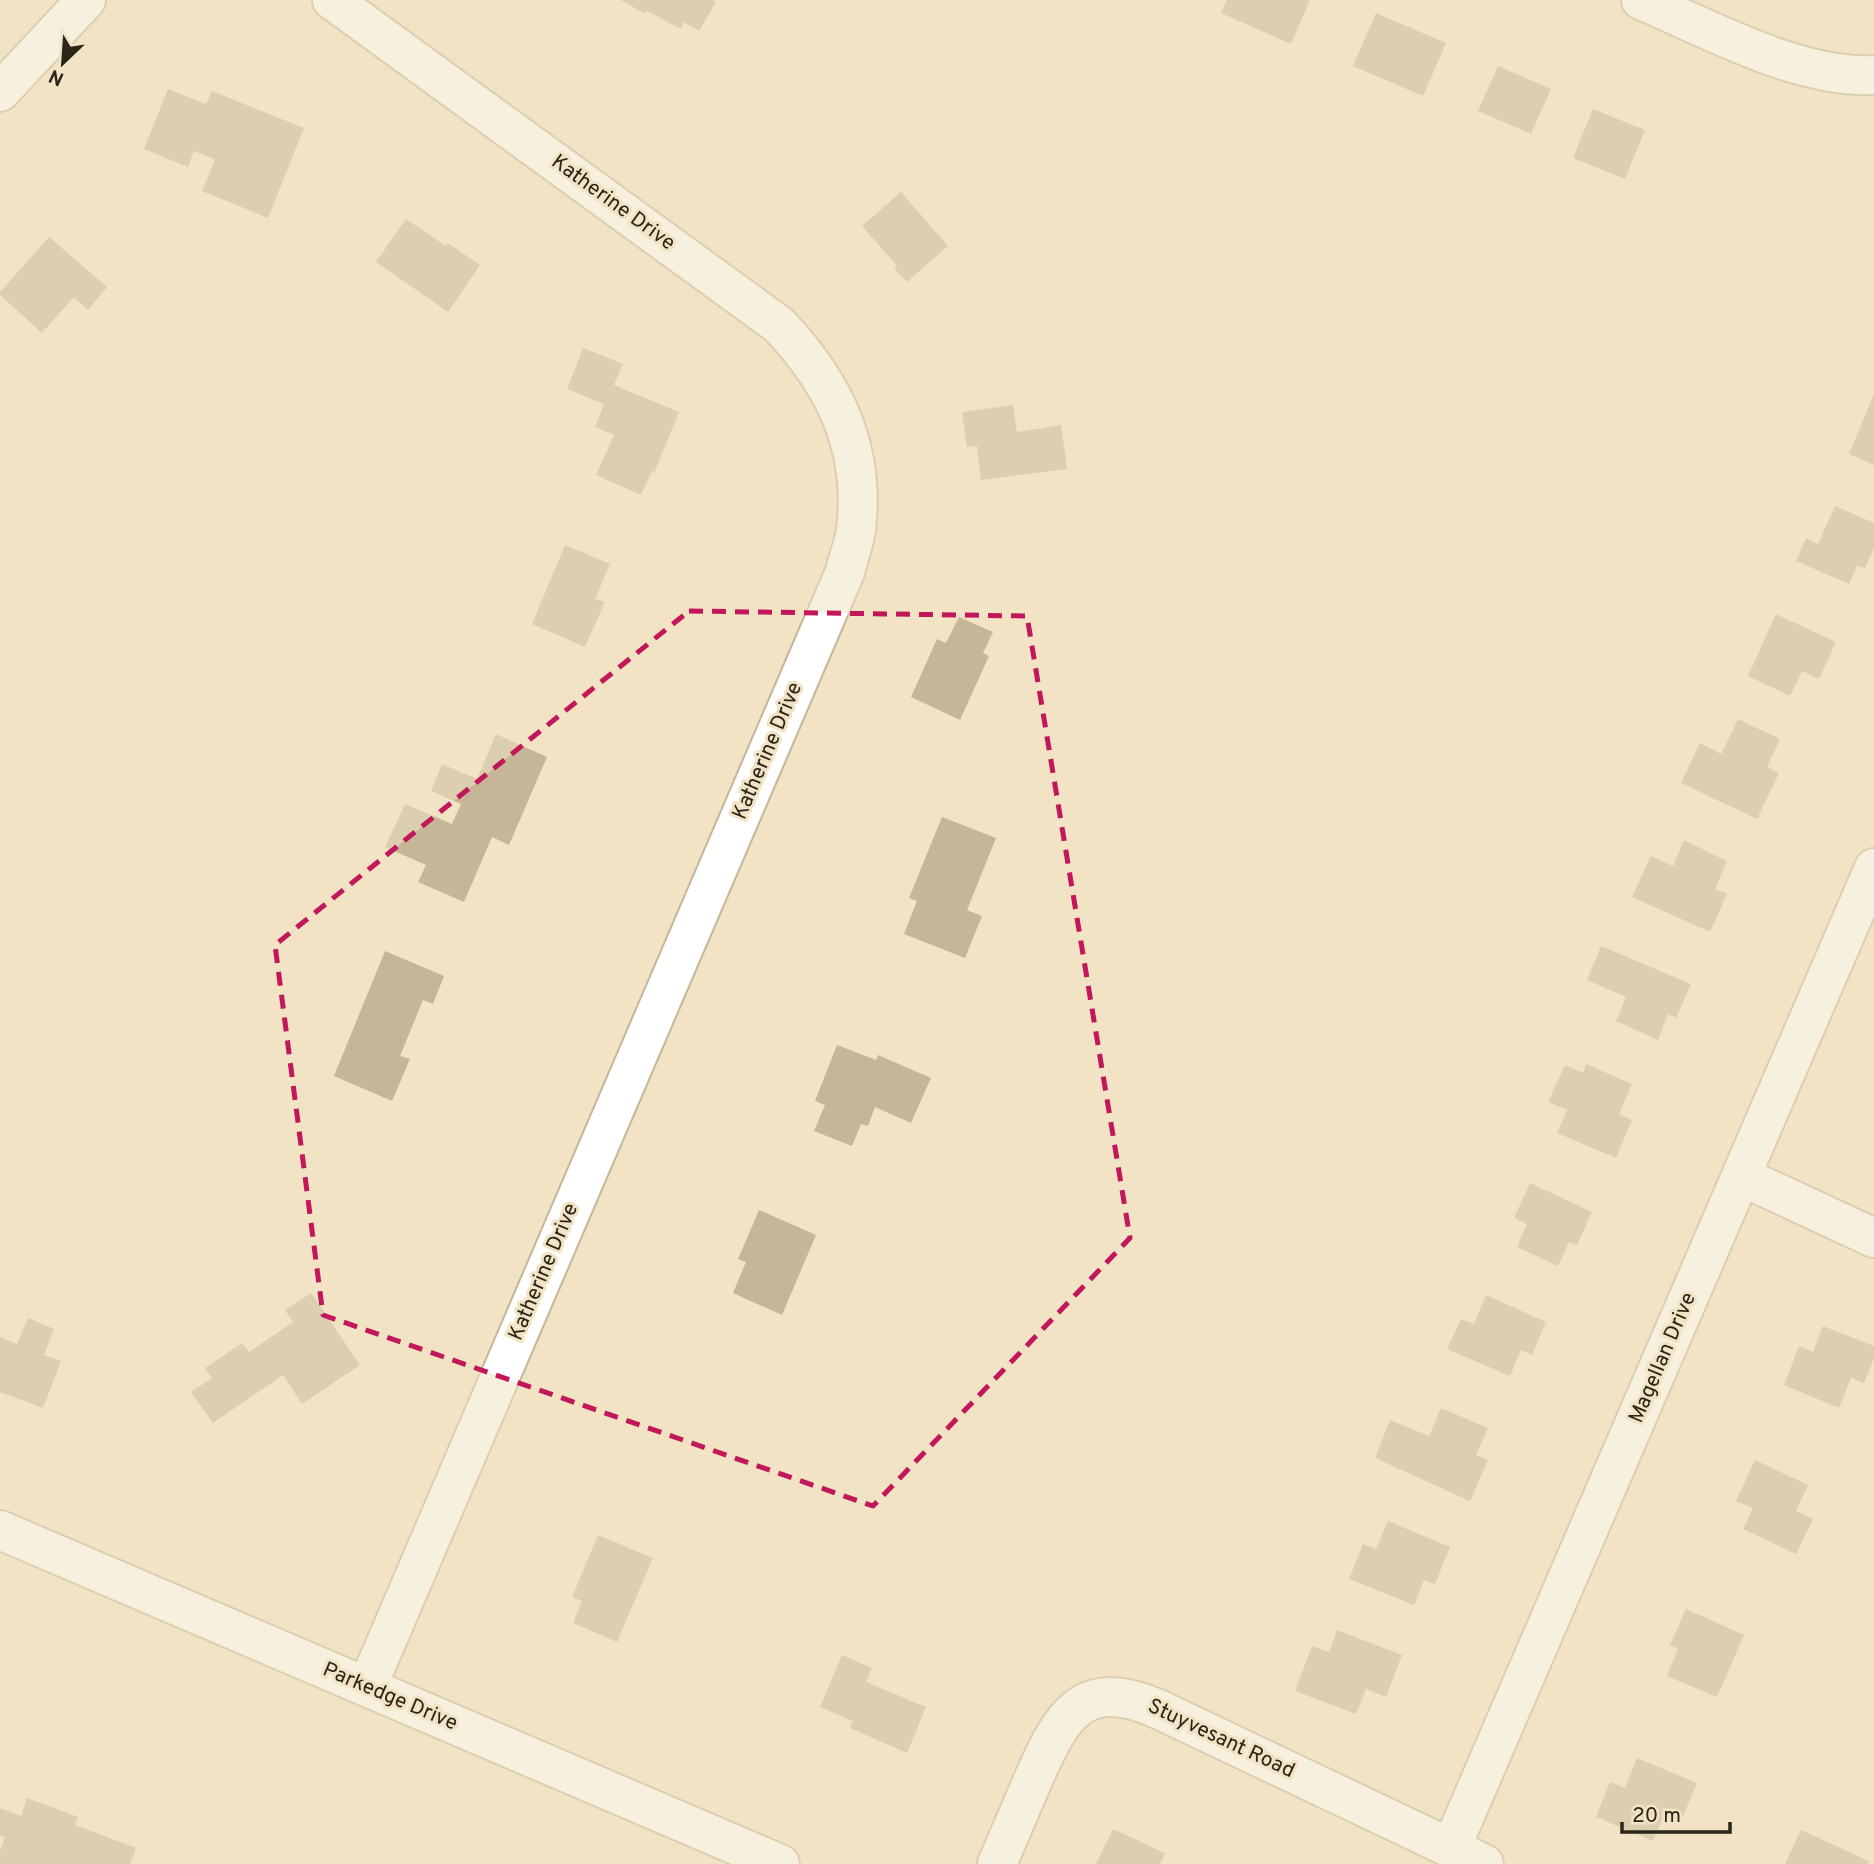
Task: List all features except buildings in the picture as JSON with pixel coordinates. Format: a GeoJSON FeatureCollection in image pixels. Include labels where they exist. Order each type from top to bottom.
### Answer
{"type":"FeatureCollection","features":[{"type":"Feature","properties":{"kind":"street"},"geometry":{"type":"LineString","coordinates":[[0,92],[86,0]]}},
{"type":"Feature","properties":{"kind":"street","name":"Katherine Drive"},"geometry":{"type":"LineString","coordinates":[[332,0],[779,325],[805,352],[827,385],[843,417],[855,459],[858,495],[856,532],[845,572],[367,1687]]}},
{"type":"Feature","properties":{"kind":"street"},"geometry":{"type":"LineString","coordinates":[[1641,0],[1747,46],[1809,68],[1854,76],[1874,75]]}},
{"type":"Feature","properties":{"kind":"street","name":"Magellan Drive"},"geometry":{"type":"LineString","coordinates":[[1468,1856],[1741,1176],[1874,868]]}},
{"type":"Feature","properties":{"kind":"street"},"geometry":{"type":"LineString","coordinates":[[1741,1176],[1874,1238]]}},
{"type":"Feature","properties":{"kind":"street","name":"Parkedge Drive"},"geometry":{"type":"LineString","coordinates":[[0,1530],[780,1864]]}},
{"type":"Feature","properties":{"kind":"street","name":"Stuyvesant Road"},"geometry":{"type":"LineString","coordinates":[[997,1864],[1053,1736],[1067,1715],[1088,1703],[1109,1696],[1135,1699],[1158,1709],[1468,1856]]}},
{"type":"Feature","properties":{"kind":"highlighted area"},"geometry":{"type":"Polygon","coordinates":[[[689,611],[1027,616],[1130,1238],[873,1506],[323,1315],[275,945],[689,611]]]}}]}
